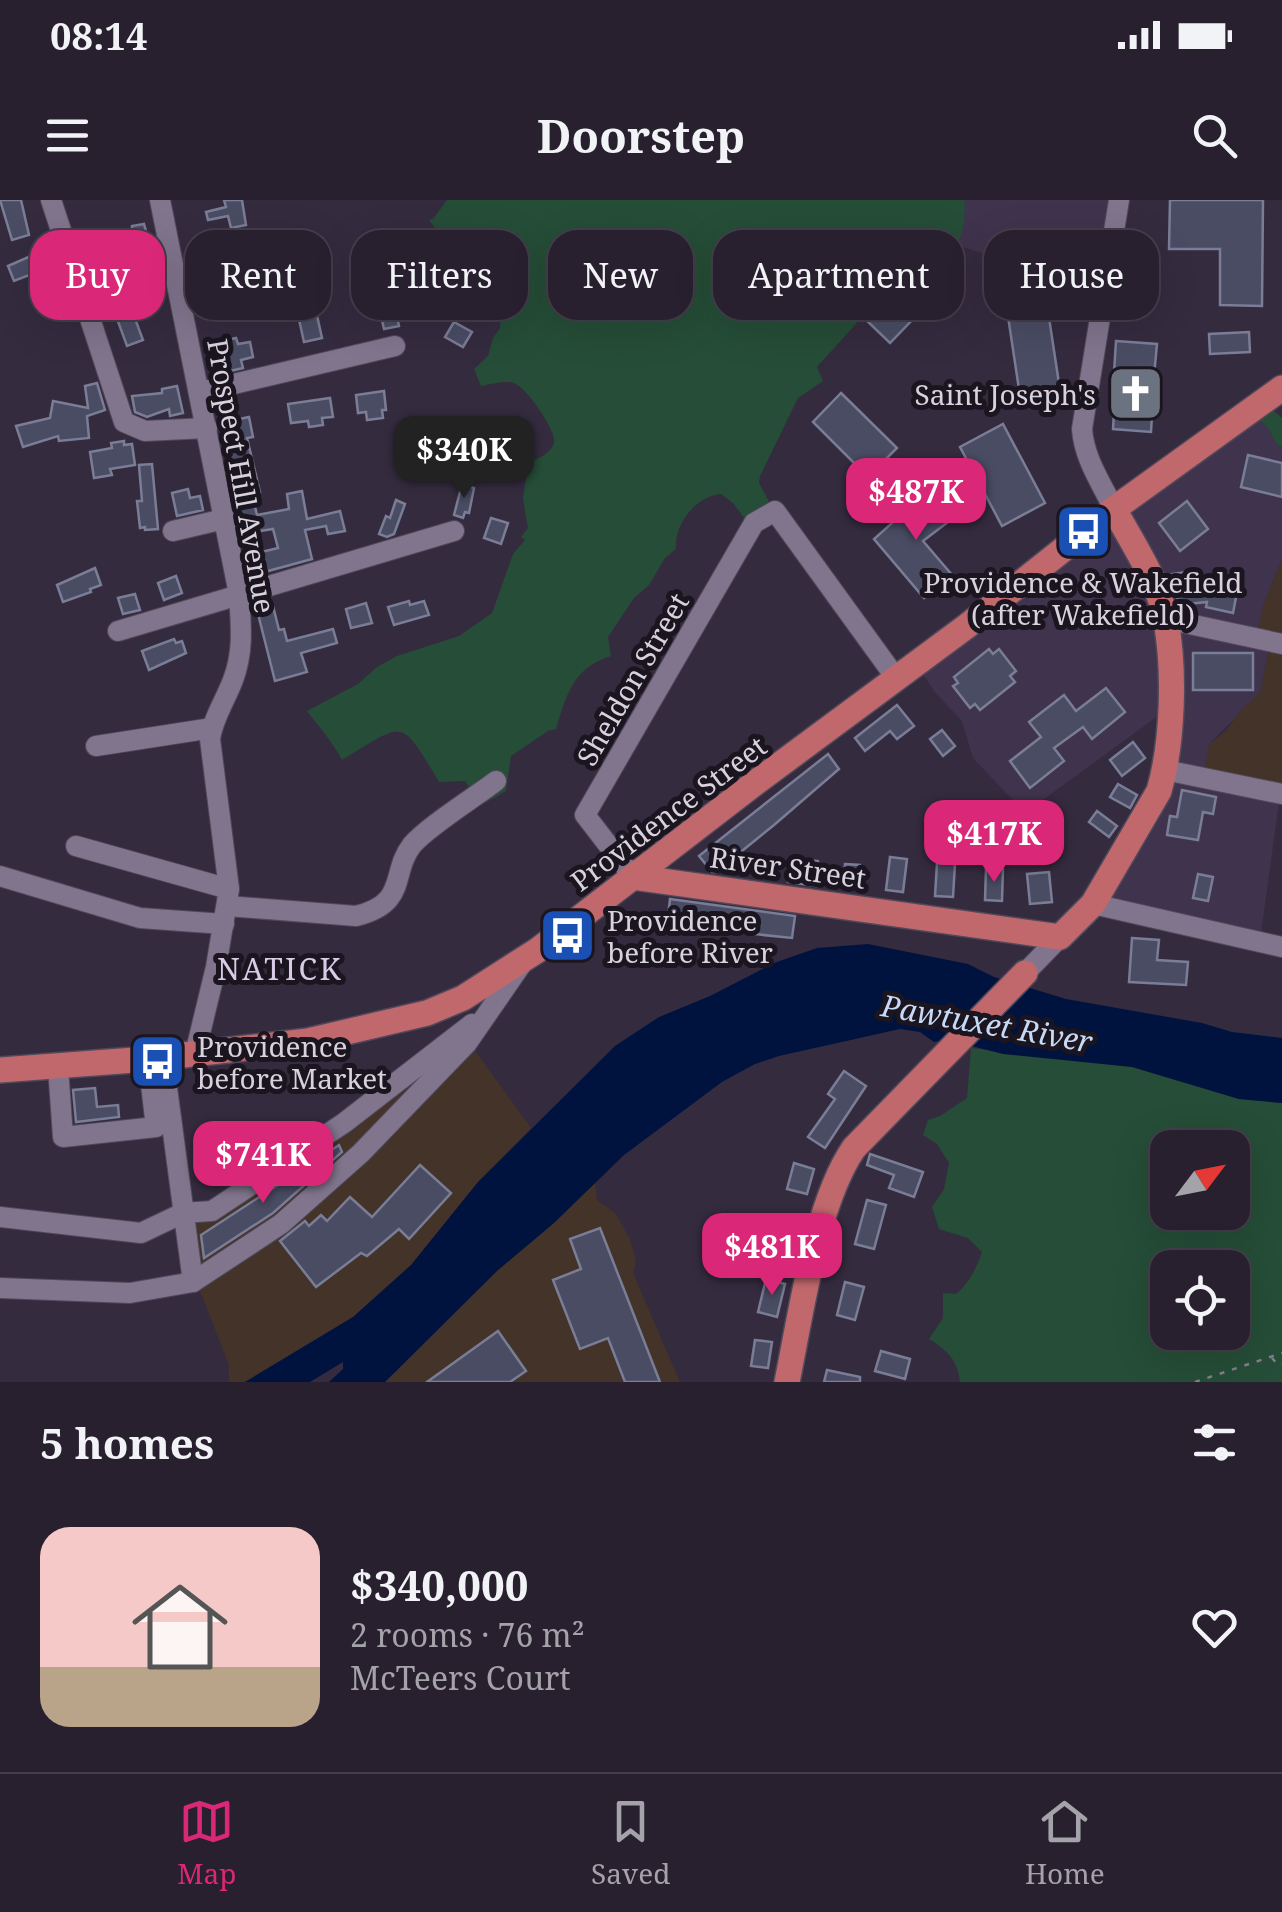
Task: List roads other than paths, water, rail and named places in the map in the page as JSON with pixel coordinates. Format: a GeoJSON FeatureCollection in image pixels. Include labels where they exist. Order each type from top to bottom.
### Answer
{"type":"FeatureCollection","features":[{"type":"Feature","properties":{"kind":"main road","name":"Providence Street"},"geometry":{"type":"LineString","coordinates":[[0,1070],[308,1041],[427,1014],[464,998],[527,957],[1114,509],[1282,388]]}},
{"type":"Feature","properties":{"kind":"main road"},"geometry":{"type":"LineString","coordinates":[[1060,937],[1093,904],[1159,791],[1165,770],[1170,666],[1166,620],[1146,568],[1114,509]]}},
{"type":"Feature","properties":{"kind":"main road","name":"River Street"},"geometry":{"type":"LineString","coordinates":[[633,877],[1060,937]]}},
{"type":"Feature","properties":{"kind":"main road"},"geometry":{"type":"LineString","coordinates":[[788,1382],[825,1210],[840,1169],[854,1148],[1024,972]]}},
{"type":"Feature","properties":{"kind":"street"},"geometry":{"type":"LineString","coordinates":[[50,200],[124,422],[146,432],[207,428]]}},
{"type":"Feature","properties":{"kind":"street","name":"Prospect Hill Avenue"},"geometry":{"type":"LineString","coordinates":[[160,200],[239,594],[241,653],[212,728],[210,744],[227,906],[195,1054]]}},
{"type":"Feature","properties":{"kind":"street"},"geometry":{"type":"LineString","coordinates":[[1114,509],[1090,463],[1082,428],[1118,200]]}},
{"type":"Feature","properties":{"kind":"street"},"geometry":{"type":"LineString","coordinates":[[200,392],[395,346]]}},
{"type":"Feature","properties":{"kind":"street","name":"Sheldon Street"},"geometry":{"type":"LineString","coordinates":[[633,877],[585,815],[754,524],[774,510],[896,678]]}},
{"type":"Feature","properties":{"kind":"street"},"geometry":{"type":"LineString","coordinates":[[172,531],[224,519]]}},
{"type":"Feature","properties":{"kind":"street"},"geometry":{"type":"LineString","coordinates":[[118,631],[454,532]]}},
{"type":"Feature","properties":{"kind":"street"},"geometry":{"type":"LineString","coordinates":[[1166,620],[1282,644]]}},
{"type":"Feature","properties":{"kind":"street"},"geometry":{"type":"LineString","coordinates":[[96,746],[212,728]]}},
{"type":"Feature","properties":{"kind":"street"},"geometry":{"type":"LineString","coordinates":[[1165,770],[1282,794]]}},
{"type":"Feature","properties":{"kind":"street"},"geometry":{"type":"LineString","coordinates":[[0,876],[140,918],[227,906],[356,916],[370,911],[394,890],[410,847],[496,781]]}},
{"type":"Feature","properties":{"kind":"street"},"geometry":{"type":"LineString","coordinates":[[76,846],[227,906]]}},
{"type":"Feature","properties":{"kind":"street"},"geometry":{"type":"LineString","coordinates":[[1093,904],[1282,948]]}},
{"type":"Feature","properties":{"kind":"street"},"geometry":{"type":"LineString","coordinates":[[1024,972],[1060,937]]}},
{"type":"Feature","properties":{"kind":"street"},"geometry":{"type":"LineString","coordinates":[[0,1288],[130,1293],[192,1282],[281,1224],[361,1153],[466,1043],[527,957]]}},
{"type":"Feature","properties":{"kind":"street"},"geometry":{"type":"LineString","coordinates":[[0,1217],[141,1233],[184,1214],[212,1212],[304,1151],[486,1015]]}},
{"type":"Feature","properties":{"kind":"street"},"geometry":{"type":"LineString","coordinates":[[156,1058],[192,1282]]}},
{"type":"Feature","properties":{"kind":"street"},"geometry":{"type":"LineString","coordinates":[[58,1067],[62,1136],[156,1127],[156,1058]]}},
{"type":"Feature","properties":{"kind":"water","name":"Pawtuxet River"},"geometry":{"type":"Polygon","coordinates":[[[868,944],[968,964],[994,977],[1066,999],[1282,1038],[1282,1103],[1239,1099],[1132,1067],[1003,1054],[948,1040],[934,1042],[920,1032],[900,1029],[779,1056],[722,1082],[624,1155],[497,1271],[385,1382],[329,1382],[343,1369],[343,1362],[310,1382],[245,1382],[353,1317],[411,1265],[478,1182],[615,1046],[659,1017],[774,963],[817,948],[868,944]]]}},
{"type":"Feature","properties":{"kind":"place","name":"Saint Joseph's"},"geometry":{"type":"Point","coordinates":[1135,394]}},
{"type":"Feature","properties":{"kind":"place","name":"Providence & Wakefield (after Wakefield)"},"geometry":{"type":"Point","coordinates":[1083,531]}},
{"type":"Feature","properties":{"kind":"place","name":"Providence before River"},"geometry":{"type":"Point","coordinates":[568,936]}},
{"type":"Feature","properties":{"kind":"place","name":"Providence before Market"},"geometry":{"type":"Point","coordinates":[158,1062]}},
{"type":"Feature","properties":{"kind":"district","name":"NATICK"},"geometry":{"type":"Point","coordinates":[280,968]}}]}
